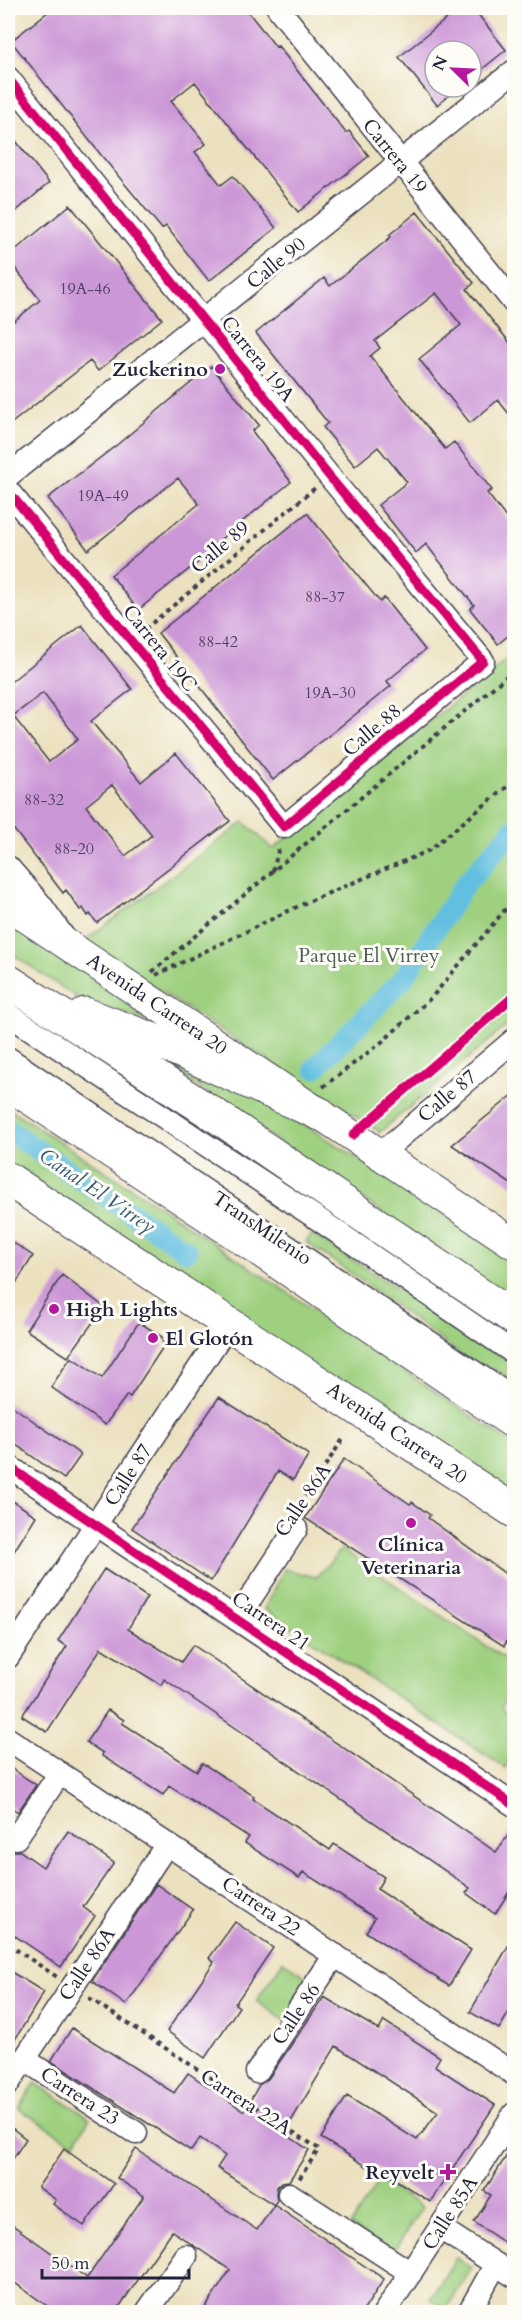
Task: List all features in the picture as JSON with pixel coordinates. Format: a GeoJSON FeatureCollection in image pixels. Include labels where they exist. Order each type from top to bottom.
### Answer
{"type":"FeatureCollection","features":[{"type":"Feature","properties":{"kind":"highway"},"geometry":{"type":"LineString","coordinates":[[13,996],[169,1046],[312,1108]]}},
{"type":"Feature","properties":{"kind":"highway"},"geometry":{"type":"LineString","coordinates":[[13,996],[224,1120],[514,1318]]}},
{"type":"Feature","properties":{"kind":"highway","name":"Avenida Carrera 20"},"geometry":{"type":"LineString","coordinates":[[8,1179],[514,1511]]}},
{"type":"Feature","properties":{"kind":"main road","name":"Avenida Carrera 20"},"geometry":{"type":"LineString","coordinates":[[8,905],[514,1244]]}},
{"type":"Feature","properties":{"kind":"main road"},"geometry":{"type":"LineString","coordinates":[[8,1085],[234,1234],[514,1424]]}},
{"type":"Feature","properties":{"kind":"street","name":"Carrera 19"},"geometry":{"type":"LineString","coordinates":[[278,8],[514,303]]}},
{"type":"Feature","properties":{"kind":"street","name":"Calle 90"},"geometry":{"type":"LineString","coordinates":[[8,476],[514,71]]}},
{"type":"Feature","properties":{"kind":"street","name":"Carrera 19A"},"geometry":{"type":"LineString","coordinates":[[8,78],[329,476],[483,661]]}},
{"type":"Feature","properties":{"kind":"street","name":"Carrera 19C"},"geometry":{"type":"LineString","coordinates":[[8,491],[284,827]]}},
{"type":"Feature","properties":{"kind":"street","name":"Calle 88"},"geometry":{"type":"LineString","coordinates":[[284,827],[483,661]]}},
{"type":"Feature","properties":{"kind":"street"},"geometry":{"type":"LineString","coordinates":[[8,867],[41,905],[70,947]]}},
{"type":"Feature","properties":{"kind":"street","name":"TransMilenio"},"geometry":{"type":"LineString","coordinates":[[13,996],[318,1219],[514,1353]]}},
{"type":"Feature","properties":{"kind":"street","name":"Calle 87"},"geometry":{"type":"LineString","coordinates":[[380,1154],[514,1040]]}},
{"type":"Feature","properties":{"kind":"street","name":"TransMilenio"},"geometry":{"type":"LineString","coordinates":[[8,1058],[514,1399]]}},
{"type":"Feature","properties":{"kind":"street","name":"Calle 87"},"geometry":{"type":"LineString","coordinates":[[8,1657],[229,1323]]}},
{"type":"Feature","properties":{"kind":"street","name":"Carrera 21"},"geometry":{"type":"LineString","coordinates":[[8,1466],[237,1619],[512,1797]]}},
{"type":"Feature","properties":{"kind":"street","name":"Calle 86A"},"geometry":{"type":"LineString","coordinates":[[237,1619],[295,1521]]}},
{"type":"Feature","properties":{"kind":"street","name":"Carrera 22"},"geometry":{"type":"LineString","coordinates":[[8,1738],[514,2074]]}},
{"type":"Feature","properties":{"kind":"street"},"geometry":{"type":"LineString","coordinates":[[16,1838],[60,1773]]}},
{"type":"Feature","properties":{"kind":"street","name":"Calle 86A"},"geometry":{"type":"LineString","coordinates":[[8,2084],[167,1844]]}},
{"type":"Feature","properties":{"kind":"street","name":"Calle 86"},"geometry":{"type":"LineString","coordinates":[[257,2072],[335,1955]]}},
{"type":"Feature","properties":{"kind":"street","name":"Carrera 23"},"geometry":{"type":"LineString","coordinates":[[24,2060],[136,2133]]}},
{"type":"Feature","properties":{"kind":"street","name":"Calle 85A"},"geometry":{"type":"LineString","coordinates":[[385,2313],[514,2114]]}},
{"type":"Feature","properties":{"kind":"street"},"geometry":{"type":"LineString","coordinates":[[289,2194],[411,2273]]}},
{"type":"Feature","properties":{"kind":"street"},"geometry":{"type":"LineString","coordinates":[[440,2228],[505,2270],[471,2307],[470,2313]]}},
{"type":"Feature","properties":{"kind":"street"},"geometry":{"type":"LineString","coordinates":[[147,2313],[186,2256]]}},
{"type":"Feature","properties":{"kind":"path"},"geometry":{"type":"LineString","coordinates":[[135,990],[146,977],[514,670]]}},
{"type":"Feature","properties":{"kind":"path"},"geometry":{"type":"LineString","coordinates":[[135,990],[148,978],[305,903],[428,851],[514,781]]}},
{"type":"Feature","properties":{"kind":"path"},"geometry":{"type":"LineString","coordinates":[[273,872],[284,827]]}},
{"type":"Feature","properties":{"kind":"path"},"geometry":{"type":"LineString","coordinates":[[312,1108],[432,997],[514,900]]}},
{"type":"Feature","properties":{"kind":"green space","name":"Parque El Virrey"},"geometry":{"type":"Polygon","coordinates":[[[514,653],[514,1020],[380,1132],[83,942],[244,822],[273,849],[514,653]]]}},
{"type":"Feature","properties":{"kind":"green space"},"geometry":{"type":"Polygon","coordinates":[[[8,913],[234,1062],[134,1017],[76,997],[8,951],[8,913]]]}},
{"type":"Feature","properties":{"kind":"green space"},"geometry":{"type":"Polygon","coordinates":[[[133,1042],[274,1105],[420,1198],[514,1264],[514,1303],[133,1042]]]}},
{"type":"Feature","properties":{"kind":"green space"},"geometry":{"type":"Polygon","coordinates":[[[8,1108],[174,1216],[514,1445],[514,1499],[8,1168],[8,1108]]]}},
{"type":"Feature","properties":{"kind":"green space"},"geometry":{"type":"Polygon","coordinates":[[[312,1234],[508,1359],[514,1364],[514,1382],[495,1369],[489,1376],[306,1242],[312,1234]]]}},
{"type":"Feature","properties":{"kind":"green space"},"geometry":{"type":"Polygon","coordinates":[[[342,1549],[514,1665],[514,1685],[501,1708],[514,1724],[514,1754],[505,1768],[264,1609],[284,1569],[316,1577],[342,1549]]]}},
{"type":"Feature","properties":{"kind":"green space"},"geometry":{"type":"Polygon","coordinates":[[[283,1961],[315,1983],[288,2023],[256,2001],[283,1961]]]}},
{"type":"Feature","properties":{"kind":"green space"},"geometry":{"type":"Polygon","coordinates":[[[35,2083],[90,2118],[74,2144],[19,2109],[35,2083]]]}},
{"type":"Feature","properties":{"kind":"green space"},"geometry":{"type":"Polygon","coordinates":[[[379,2180],[422,2207],[393,2253],[350,2226],[379,2180]]]}},
{"type":"Feature","properties":{"kind":"green space"},"geometry":{"type":"Polygon","coordinates":[[[456,2258],[472,2268],[446,2309],[430,2299],[456,2258]]]}},
{"type":"Feature","properties":{"kind":"building"},"geometry":{"type":"Polygon","coordinates":[[[53,8],[245,8],[346,133],[349,131],[369,156],[298,212],[195,82],[171,101],[206,144],[195,152],[221,185],[233,176],[276,228],[209,281],[166,226],[162,229],[11,41],[53,8]]]}},
{"type":"Feature","properties":{"kind":"building"},"geometry":{"type":"Polygon","coordinates":[[[460,8],[473,8],[506,50],[483,68],[483,39],[423,39],[423,87],[399,57],[460,8]]]}},
{"type":"Feature","properties":{"kind":"building"},"geometry":{"type":"Polygon","coordinates":[[[432,99],[444,99],[437,105],[432,99]]]}},
{"type":"Feature","properties":{"kind":"building"},"geometry":{"type":"Polygon","coordinates":[[[8,131],[49,183],[8,218],[8,131]]]}},
{"type":"Feature","properties":{"kind":"building"},"geometry":{"type":"Polygon","coordinates":[[[70,205],[162,319],[98,371],[90,361],[8,426],[8,326],[40,300],[8,256],[70,205]]]}},
{"type":"Feature","properties":{"kind":"building"},"geometry":{"type":"Polygon","coordinates":[[[417,212],[474,283],[467,289],[514,348],[514,420],[498,400],[470,423],[419,359],[461,325],[436,293],[375,341],[380,348],[370,356],[445,449],[454,442],[492,490],[487,493],[514,528],[514,631],[498,644],[470,609],[474,605],[426,544],[416,553],[378,505],[407,482],[378,447],[355,466],[323,427],[328,423],[256,333],[324,278],[330,286],[391,237],[389,235],[417,212]]]}},
{"type":"Feature","properties":{"kind":"building"},"geometry":{"type":"Polygon","coordinates":[[[211,366],[259,425],[252,431],[291,482],[211,547],[213,550],[138,610],[111,575],[199,504],[178,478],[88,550],[48,498],[118,444],[211,366]]]}},
{"type":"Feature","properties":{"kind":"building"},"geometry":{"type":"Polygon","coordinates":[[[307,513],[380,602],[384,598],[425,650],[387,681],[391,686],[273,780],[158,633],[307,513]]]}},
{"type":"Feature","properties":{"kind":"building"},"geometry":{"type":"Polygon","coordinates":[[[82,625],[132,689],[91,721],[141,782],[176,753],[230,821],[97,923],[90,914],[88,916],[83,908],[80,910],[66,890],[63,893],[8,822],[8,684],[82,625]],[[43,693],[13,716],[49,762],[78,739],[43,693]],[[112,785],[86,806],[125,856],[152,835],[112,785]]]}},
{"type":"Feature","properties":{"kind":"building"},"geometry":{"type":"Polygon","coordinates":[[[514,1094],[514,1186],[452,1145],[514,1094]]]}},
{"type":"Feature","properties":{"kind":"building"},"geometry":{"type":"Polygon","coordinates":[[[8,1239],[33,1256],[8,1296],[8,1239]]]}},
{"type":"Feature","properties":{"kind":"building"},"geometry":{"type":"Polygon","coordinates":[[[62,1275],[104,1307],[68,1357],[26,1330],[62,1275]]]}},
{"type":"Feature","properties":{"kind":"building"},"geometry":{"type":"Polygon","coordinates":[[[139,1322],[162,1337],[163,1347],[130,1397],[127,1395],[105,1425],[51,1387],[71,1357],[102,1378],[139,1322]]]}},
{"type":"Feature","properties":{"kind":"building"},"geometry":{"type":"Polygon","coordinates":[[[219,1397],[309,1455],[293,1480],[278,1471],[211,1581],[132,1528],[219,1397]]]}},
{"type":"Feature","properties":{"kind":"building"},"geometry":{"type":"Polygon","coordinates":[[[8,1403],[81,1455],[64,1479],[8,1439],[8,1403]]]}},
{"type":"Feature","properties":{"kind":"building"},"geometry":{"type":"Polygon","coordinates":[[[344,1459],[410,1504],[412,1502],[430,1515],[428,1518],[514,1580],[514,1646],[507,1641],[504,1646],[305,1518],[344,1459]]]}},
{"type":"Feature","properties":{"kind":"building"},"geometry":{"type":"Polygon","coordinates":[[[8,1498],[36,1516],[8,1561],[8,1498]]]}},
{"type":"Feature","properties":{"kind":"building"},"geometry":{"type":"Polygon","coordinates":[[[104,1569],[147,1597],[128,1629],[181,1662],[193,1645],[496,1852],[514,1827],[514,1884],[495,1914],[466,1893],[470,1888],[164,1679],[161,1685],[101,1648],[47,1732],[22,1716],[67,1646],[58,1641],[104,1569]]]}},
{"type":"Feature","properties":{"kind":"building"},"geometry":{"type":"Polygon","coordinates":[[[108,1710],[124,1720],[122,1723],[197,1771],[202,1763],[254,1796],[253,1799],[330,1850],[334,1844],[384,1877],[377,1889],[471,1950],[449,1986],[366,1932],[375,1918],[303,1872],[299,1878],[245,1843],[249,1837],[169,1786],[163,1795],[102,1756],[103,1753],[86,1742],[108,1710]]]}},
{"type":"Feature","properties":{"kind":"building"},"geometry":{"type":"Polygon","coordinates":[[[8,1766],[36,1785],[18,1812],[8,1805],[8,1766]]]}},
{"type":"Feature","properties":{"kind":"building"},"geometry":{"type":"Polygon","coordinates":[[[68,1831],[114,1863],[83,1907],[95,1916],[61,1967],[8,1931],[8,1848],[20,1851],[43,1867],[68,1831]]]}},
{"type":"Feature","properties":{"kind":"building"},"geometry":{"type":"Polygon","coordinates":[[[156,1884],[193,1910],[126,2005],[92,1981],[156,1884]]]}},
{"type":"Feature","properties":{"kind":"building"},"geometry":{"type":"Polygon","coordinates":[[[235,1922],[273,1948],[235,2004],[239,2007],[205,2058],[167,2031],[214,1962],[209,1958],[235,1922]]]}},
{"type":"Feature","properties":{"kind":"building"},"geometry":{"type":"Polygon","coordinates":[[[514,1936],[514,2004],[499,2029],[470,2012],[514,1936]]]}},
{"type":"Feature","properties":{"kind":"building"},"geometry":{"type":"Polygon","coordinates":[[[8,1970],[44,1992],[8,2051],[8,1970]]]}},
{"type":"Feature","properties":{"kind":"building"},"geometry":{"type":"Polygon","coordinates":[[[324,1997],[379,2030],[384,2021],[440,2057],[435,2066],[495,2105],[430,2202],[376,2167],[374,2171],[321,2138],[347,2096],[417,2140],[438,2112],[336,2046],[284,2133],[309,2150],[289,2181],[282,2182],[277,2187],[277,2200],[274,2205],[217,2168],[225,2156],[200,2138],[191,2151],[51,2061],[72,2028],[174,2093],[188,2073],[244,2111],[259,2085],[268,2079],[324,1997]]]}},
{"type":"Feature","properties":{"kind":"building"},"geometry":{"type":"Polygon","coordinates":[[[8,2125],[26,2139],[8,2166],[8,2125]]]}},
{"type":"Feature","properties":{"kind":"building"},"geometry":{"type":"Polygon","coordinates":[[[514,2144],[514,2249],[474,2222],[491,2195],[484,2191],[514,2144]]]}},
{"type":"Feature","properties":{"kind":"building"},"geometry":{"type":"Polygon","coordinates":[[[64,2149],[114,2184],[84,2226],[53,2204],[56,2200],[38,2187],[64,2149]]]}},
{"type":"Feature","properties":{"kind":"building"},"geometry":{"type":"Polygon","coordinates":[[[136,2149],[257,2230],[274,2205],[384,2279],[362,2313],[202,2313],[230,2270],[172,2231],[115,2313],[57,2313],[8,2278],[8,2222],[87,2278],[144,2196],[117,2178],[136,2149]]]}},
{"type":"Feature","properties":{"kind":"waterway","name":"Canal El Virrey"},"geometry":{"type":"LineString","coordinates":[[315,1068],[402,980],[466,883],[514,829]]}},
{"type":"Feature","properties":{"kind":"waterway","name":"Canal El Virrey"},"geometry":{"type":"LineString","coordinates":[[8,1130],[187,1251]]}},
{"type":"Feature","properties":{"kind":"cycle path"},"geometry":{"type":"LineString","coordinates":[[8,78],[329,476],[483,661],[284,827],[8,491]]}},
{"type":"Feature","properties":{"kind":"cycle path"},"geometry":{"type":"LineString","coordinates":[[353,1135],[514,996]]}},
{"type":"Feature","properties":{"kind":"cycle path"},"geometry":{"type":"LineString","coordinates":[[8,1466],[514,1805]]}},
{"type":"Feature","properties":{"kind":"place","name":"Zuckerino"},"geometry":{"type":"Point","coordinates":[220,369]}},
{"type":"Feature","properties":{"kind":"place","name":"High Lights"},"geometry":{"type":"Point","coordinates":[54,1309]}},
{"type":"Feature","properties":{"kind":"place","name":"El Glotón"},"geometry":{"type":"Point","coordinates":[153,1338]}},
{"type":"Feature","properties":{"kind":"place","name":"Clínica Veterinaria"},"geometry":{"type":"Point","coordinates":[411,1523]}},
{"type":"Feature","properties":{"kind":"place","name":"Reyvelt"},"geometry":{"type":"Point","coordinates":[448,2172]}}]}
